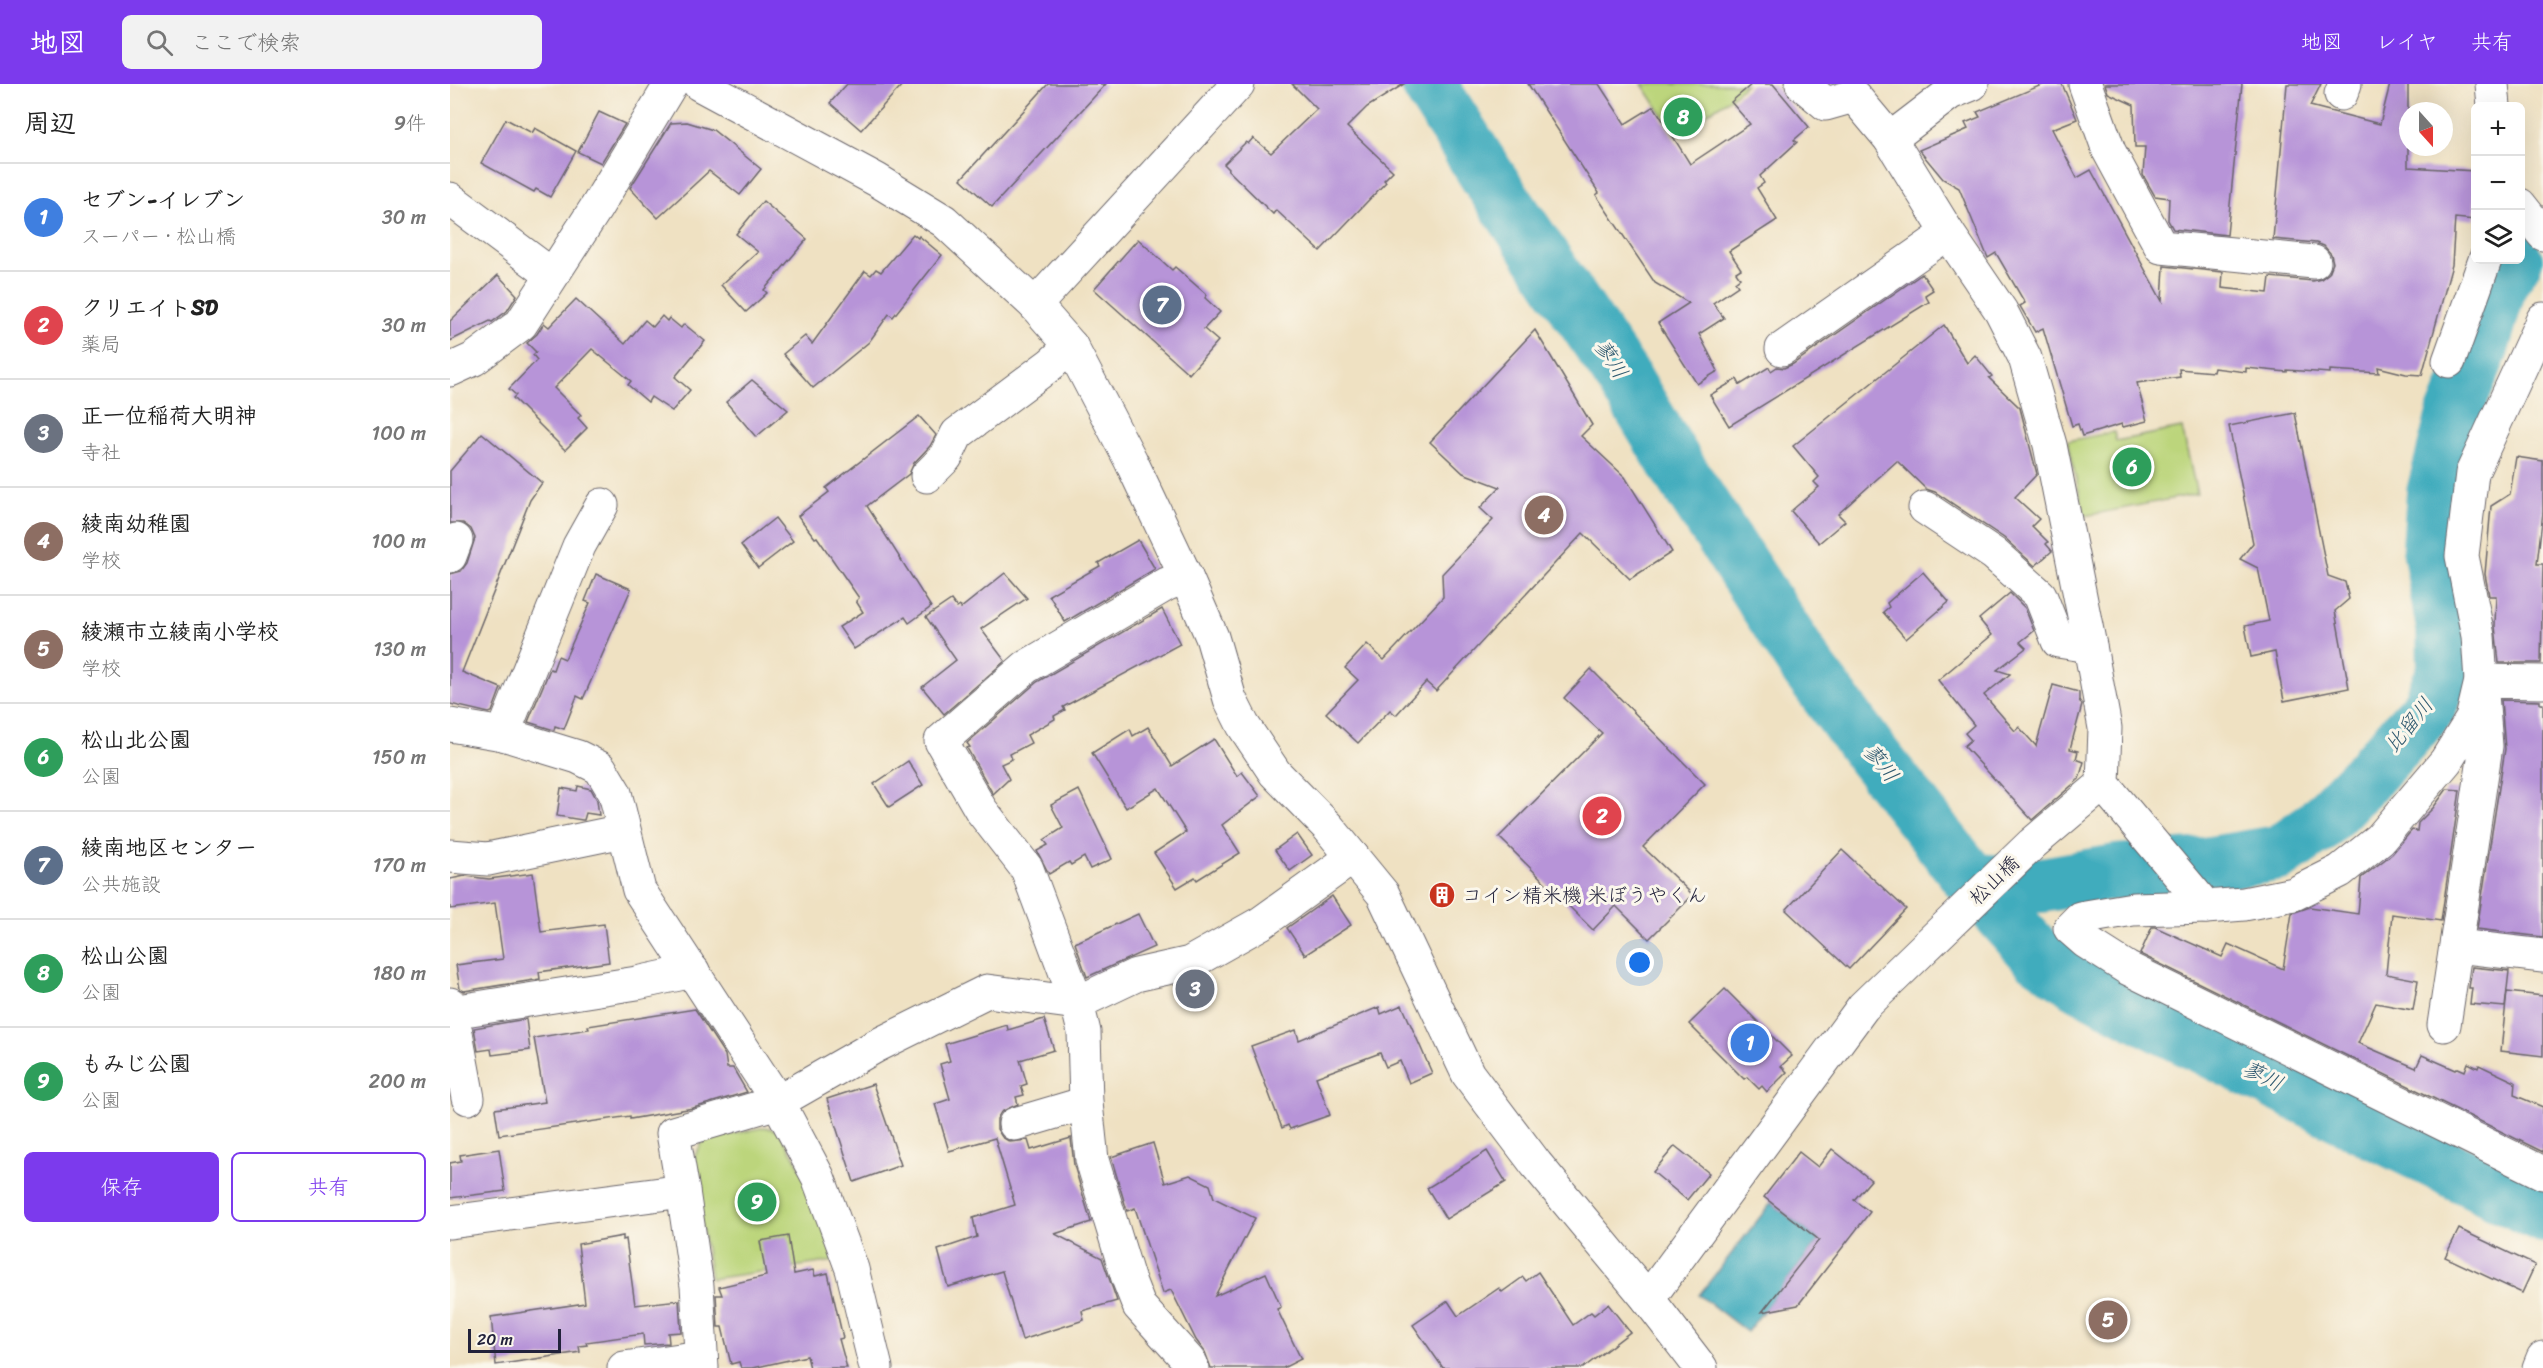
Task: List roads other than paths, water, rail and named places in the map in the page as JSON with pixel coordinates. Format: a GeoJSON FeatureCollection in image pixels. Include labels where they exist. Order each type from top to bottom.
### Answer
{"type":"FeatureCollection","features":[{"type":"Feature","properties":{"kind":"street"},"geometry":{"type":"LineString","coordinates":[[450,370],[474,359],[521,324],[596,208],[671,84]]}},
{"type":"Feature","properties":{"kind":"street"},"geometry":{"type":"LineString","coordinates":[[699,84],[878,180],[944,221],[1035,304],[1071,346],[1131,461],[1186,577],[1212,637],[1230,699],[1243,725],[1275,773],[1328,827],[1371,877],[1394,913],[1468,1074],[1478,1089],[1572,1210],[1648,1299],[1701,1368]]}},
{"type":"Feature","properties":{"kind":"street"},"geometry":{"type":"LineString","coordinates":[[1035,304],[1238,84]]}},
{"type":"Feature","properties":{"kind":"street"},"geometry":{"type":"LineString","coordinates":[[1802,84],[1826,104],[1852,90],[1890,139],[1948,233],[2001,311],[2025,358],[2050,445],[2090,646],[2105,728],[2103,784],[2203,902]]}},
{"type":"Feature","properties":{"kind":"street"},"geometry":{"type":"LineString","coordinates":[[1890,139],[1950,93],[1972,84]]}},
{"type":"Feature","properties":{"kind":"street"},"geometry":{"type":"LineString","coordinates":[[2085,84],[2109,151],[2161,247],[2314,262]]}},
{"type":"Feature","properties":{"kind":"street"},"geometry":{"type":"LineString","coordinates":[[2492,84],[2494,102]]}},
{"type":"Feature","properties":{"kind":"street"},"geometry":{"type":"LineString","coordinates":[[450,198],[552,275]]}},
{"type":"Feature","properties":{"kind":"street"},"geometry":{"type":"LineString","coordinates":[[2524,210],[2543,234]]}},
{"type":"Feature","properties":{"kind":"street"},"geometry":{"type":"LineString","coordinates":[[1782,349],[1948,233]]}},
{"type":"Feature","properties":{"kind":"street"},"geometry":{"type":"LineString","coordinates":[[2449,361],[2484,264]]}},
{"type":"Feature","properties":{"kind":"street"},"geometry":{"type":"LineString","coordinates":[[2444,1025],[2486,746],[2478,636],[2462,556],[2472,472],[2543,319]]}},
{"type":"Feature","properties":{"kind":"street"},"geometry":{"type":"LineString","coordinates":[[927,476],[946,457],[957,434],[1051,364],[1071,346]]}},
{"type":"Feature","properties":{"kind":"street"},"geometry":{"type":"LineString","coordinates":[[503,734],[579,546],[602,505]]}},
{"type":"Feature","properties":{"kind":"street"},"geometry":{"type":"LineString","coordinates":[[1925,508],[1994,554],[2040,595],[2058,641],[2090,646]]}},
{"type":"Feature","properties":{"kind":"street"},"geometry":{"type":"LineString","coordinates":[[1186,577],[1167,584],[1026,667],[941,741],[981,810],[1028,869],[1077,1003],[1084,1032],[1086,1103],[1092,1160],[1132,1287],[1139,1306],[1188,1360],[1191,1368]]}},
{"type":"Feature","properties":{"kind":"street"},"geometry":{"type":"LineString","coordinates":[[2481,681],[2543,682]]}},
{"type":"Feature","properties":{"kind":"street"},"geometry":{"type":"LineString","coordinates":[[2481,681],[2472,719],[2446,761],[2380,839],[2340,871],[2294,894],[2244,904],[2203,902],[2133,909],[2080,918],[2070,928],[2086,942],[2127,968],[2543,1173]]}},
{"type":"Feature","properties":{"kind":"street"},"geometry":{"type":"LineString","coordinates":[[450,725],[503,734],[578,757],[600,768],[615,793],[639,890],[778,1102],[818,1177],[848,1259],[876,1368]]}},
{"type":"Feature","properties":{"kind":"street","name":"松山橋"},"geometry":{"type":"LineString","coordinates":[[1648,1299],[1863,1007],[2032,844],[2103,784]]}},
{"type":"Feature","properties":{"kind":"street"},"geometry":{"type":"LineString","coordinates":[[450,856],[488,859],[623,831]]}},
{"type":"Feature","properties":{"kind":"street"},"geometry":{"type":"LineString","coordinates":[[624,1368],[702,1363],[697,1286],[673,1133],[778,1102],[876,1046],[987,991],[1077,1003],[1136,975],[1190,963],[1261,923],[1353,857]]}},
{"type":"Feature","properties":{"kind":"street"},"geometry":{"type":"LineString","coordinates":[[2457,946],[2543,956]]}},
{"type":"Feature","properties":{"kind":"street"},"geometry":{"type":"LineString","coordinates":[[468,1098],[451,1008],[637,983],[693,971]]}},
{"type":"Feature","properties":{"kind":"street"},"geometry":{"type":"LineString","coordinates":[[1015,1124],[1086,1103]]}},
{"type":"Feature","properties":{"kind":"street"},"geometry":{"type":"LineString","coordinates":[[450,1222],[683,1191]]}},
{"type":"Feature","properties":{"kind":"street"},"geometry":{"type":"LineString","coordinates":[[2539,1368],[2543,1358]]}},
{"type":"Feature","properties":{"kind":"water"},"geometry":{"type":"Polygon","coordinates":[[[1771,1203],[1819,1240],[1747,1332],[1699,1295],[1771,1203]]]}},
{"type":"Feature","properties":{"kind":"waterway","name":"蓼川"},"geometry":{"type":"LineString","coordinates":[[1429,84],[1488,177],[1623,377],[1678,468],[1808,668],[1874,757],[1972,881],[2038,955],[2081,984],[2162,1026],[2543,1215]]}},
{"type":"Feature","properties":{"kind":"waterway","name":"比留川"},"geometry":{"type":"LineString","coordinates":[[1972,881],[2042,885],[2116,872],[2205,865],[2279,853],[2318,826],[2428,709],[2445,671],[2444,629],[2430,548],[2434,493],[2454,414],[2481,348],[2500,283],[2512,264]]}},
{"type":"Feature","properties":{"kind":"place","name":"松山公園"},"geometry":{"type":"Point","coordinates":[1683,117]}},
{"type":"Feature","properties":{"kind":"place","name":"綾南地区センター"},"geometry":{"type":"Point","coordinates":[1162,305]}},
{"type":"Feature","properties":{"kind":"place","name":"松山北公園"},"geometry":{"type":"Point","coordinates":[2132,467]}},
{"type":"Feature","properties":{"kind":"place","name":"綾南幼稚園"},"geometry":{"type":"Point","coordinates":[1544,515]}},
{"type":"Feature","properties":{"kind":"place","name":"クリエイトSD"},"geometry":{"type":"Point","coordinates":[1602,816]}},
{"type":"Feature","properties":{"kind":"place","name":"コイン精米機 米ぼうやくん"},"geometry":{"type":"Point","coordinates":[1442,895]}},
{"type":"Feature","properties":{"kind":"place","name":"正一位稲荷大明神"},"geometry":{"type":"Point","coordinates":[1195,989]}},
{"type":"Feature","properties":{"kind":"place","name":"セブン-イレブン"},"geometry":{"type":"Point","coordinates":[1750,1043]}},
{"type":"Feature","properties":{"kind":"place","name":"もみじ公園"},"geometry":{"type":"Point","coordinates":[757,1202]}},
{"type":"Feature","properties":{"kind":"place","name":"綾瀬市立綾南小学校"},"geometry":{"type":"Point","coordinates":[2108,1320]}}]}
